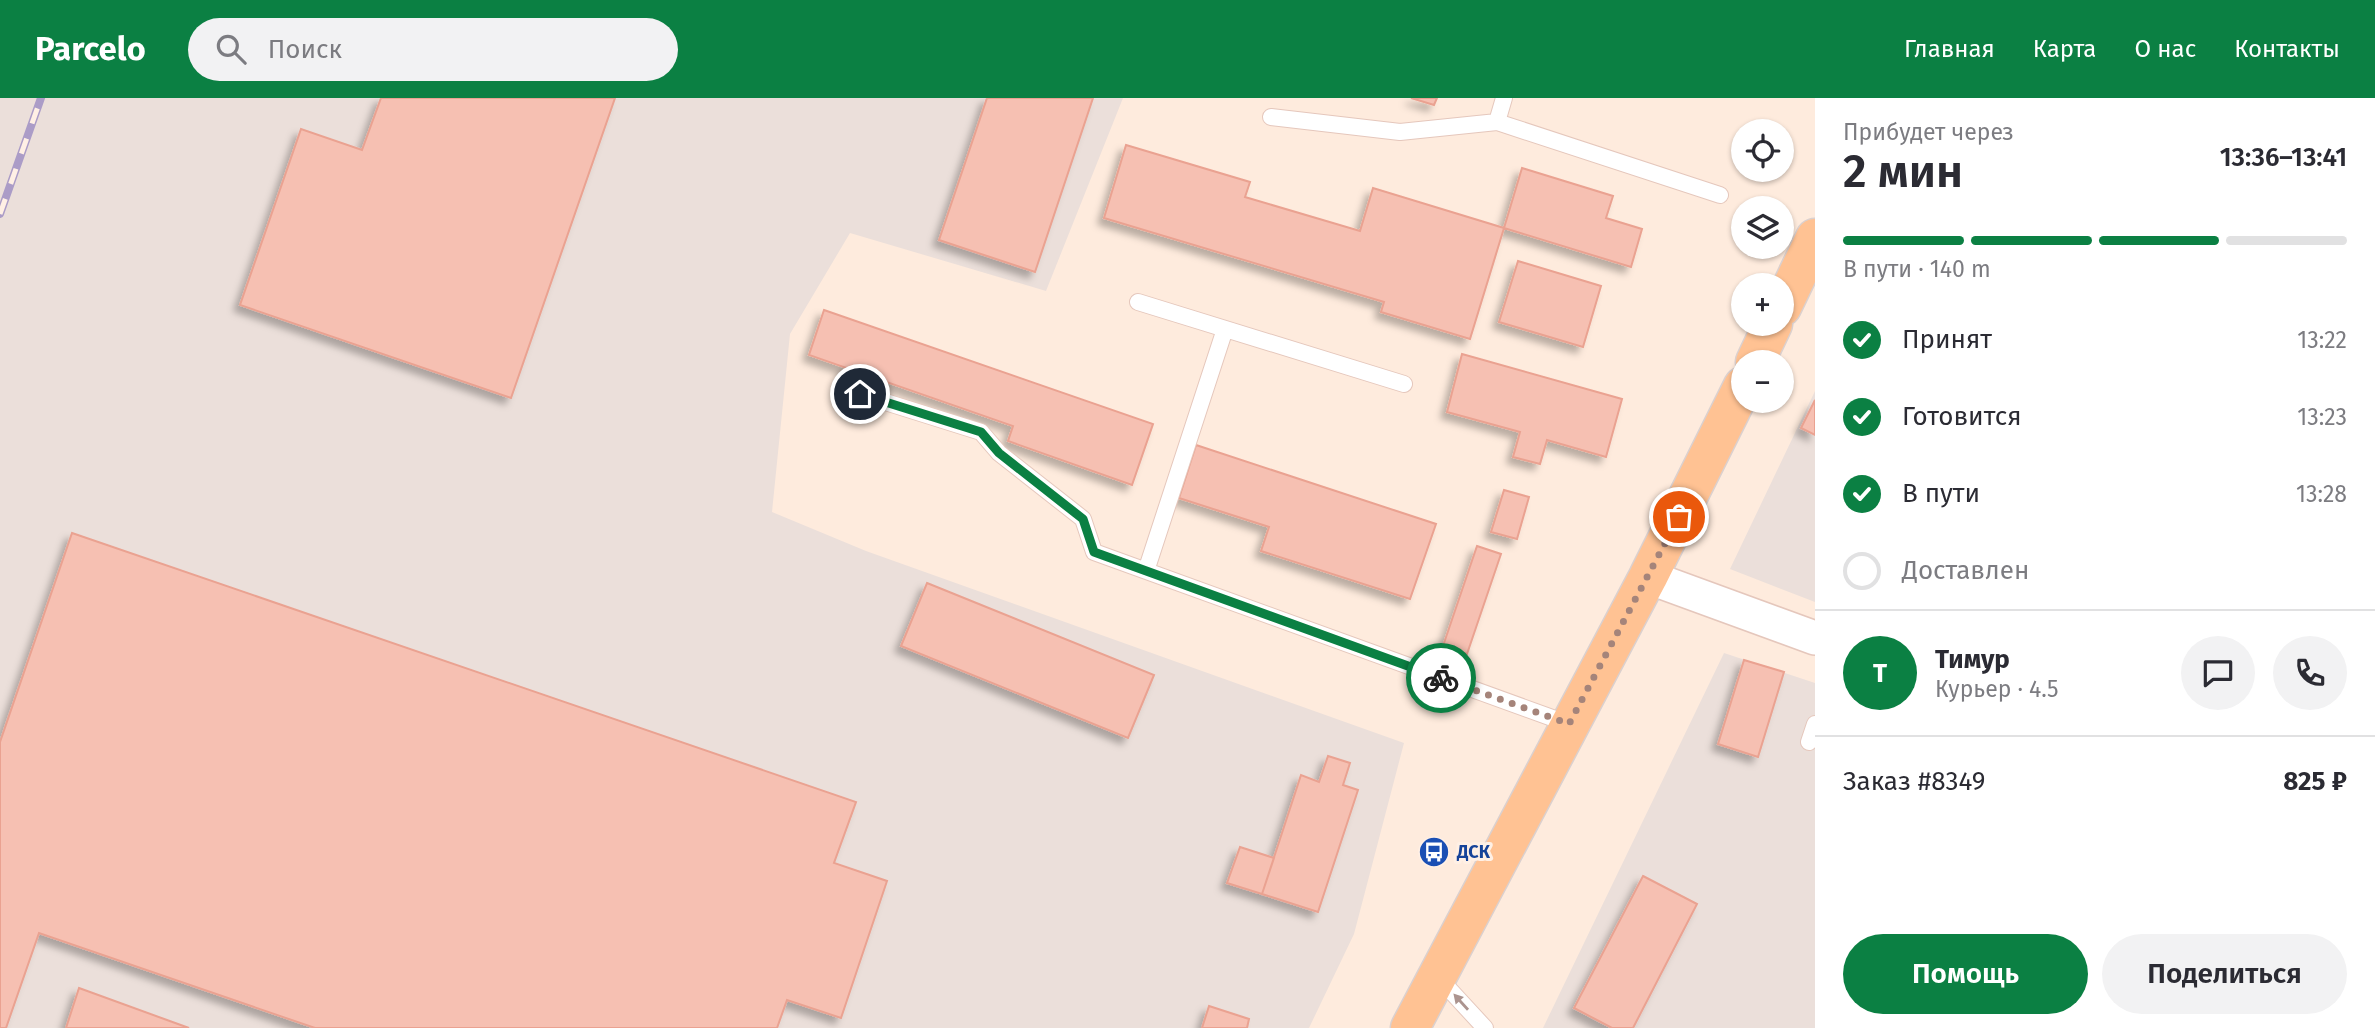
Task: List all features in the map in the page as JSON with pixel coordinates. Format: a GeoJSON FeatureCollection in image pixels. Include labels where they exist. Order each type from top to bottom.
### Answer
{"type":"FeatureCollection","features":[{"type":"Feature","properties":{"kind":"main road"},"geometry":{"type":"LineString","coordinates":[[1794,282],[1815,238]]}},
{"type":"Feature","properties":{"kind":"main road"},"geometry":{"type":"LineString","coordinates":[[1410,1028],[1648,577],[1731,410]]}},
{"type":"Feature","properties":{"kind":"street"},"geometry":{"type":"LineString","coordinates":[[1648,577],[1815,638]]}},
{"type":"Feature","properties":{"kind":"lane"},"geometry":{"type":"LineString","coordinates":[[1497,122],[1504,98]]}},
{"type":"Feature","properties":{"kind":"lane"},"geometry":{"type":"LineString","coordinates":[[1271,117],[1400,132],[1497,122],[1720,195]]}},
{"type":"Feature","properties":{"kind":"lane"},"geometry":{"type":"LineString","coordinates":[[1138,302],[1404,384]]}},
{"type":"Feature","properties":{"kind":"lane"},"geometry":{"type":"LineString","coordinates":[[1146,571],[1225,329]]}},
{"type":"Feature","properties":{"kind":"lane"},"geometry":{"type":"LineString","coordinates":[[860,394],[981,432],[999,453],[1083,519],[1094,552],[1569,724]]}},
{"type":"Feature","properties":{"kind":"lane"},"geometry":{"type":"LineString","coordinates":[[1809,742],[1815,724]]}},
{"type":"Feature","properties":{"kind":"lane"},"geometry":{"type":"LineString","coordinates":[[1437,976],[1485,1028]]}},
{"type":"Feature","properties":{"kind":"shaded area"},"geometry":{"type":"Polygon","coordinates":[[[0,98],[1123,98],[1046,291],[850,233],[790,334],[772,512],[866,551],[1404,743],[1354,934],[1309,1028],[0,1028],[0,98]]]}},
{"type":"Feature","properties":{"kind":"shaded area"},"geometry":{"type":"Polygon","coordinates":[[[1815,391],[1815,602],[1730,569],[1815,391]]]}},
{"type":"Feature","properties":{"kind":"shaded area"},"geometry":{"type":"Polygon","coordinates":[[[1724,653],[1815,683],[1815,1028],[1543,1028],[1724,653]]]}},
{"type":"Feature","properties":{"kind":"building"},"geometry":{"type":"Polygon","coordinates":[[[381,98],[615,98],[511,398],[240,305],[301,129],[362,150],[381,98]]]}},
{"type":"Feature","properties":{"kind":"building"},"geometry":{"type":"Polygon","coordinates":[[[987,98],[1093,98],[1035,272],[939,240],[987,98]]]}},
{"type":"Feature","properties":{"kind":"building"},"geometry":{"type":"Polygon","coordinates":[[[1411,98],[1437,98],[1434,105],[1411,98]]]}},
{"type":"Feature","properties":{"kind":"building"},"geometry":{"type":"Polygon","coordinates":[[[1126,145],[1250,182],[1245,197],[1360,231],[1373,188],[1504,228],[1470,339],[1381,312],[1384,302],[1104,218],[1126,145]]]}},
{"type":"Feature","properties":{"kind":"building"},"geometry":{"type":"Polygon","coordinates":[[[1522,168],[1613,196],[1606,218],[1642,229],[1631,267],[1504,228],[1522,168]]]}},
{"type":"Feature","properties":{"kind":"building"},"geometry":{"type":"Polygon","coordinates":[[[1518,261],[1601,286],[1583,347],[1499,322],[1518,261]]]}},
{"type":"Feature","properties":{"kind":"building"},"geometry":{"type":"Polygon","coordinates":[[[824,310],[1153,424],[1132,485],[1008,441],[1013,426],[809,355],[824,310]]]}},
{"type":"Feature","properties":{"kind":"building"},"geometry":{"type":"Polygon","coordinates":[[[1462,354],[1622,399],[1606,457],[1547,440],[1540,464],[1513,457],[1520,432],[1447,412],[1462,354]]]}},
{"type":"Feature","properties":{"kind":"building"},"geometry":{"type":"Polygon","coordinates":[[[1815,400],[1815,435],[1801,428],[1815,400]]]}},
{"type":"Feature","properties":{"kind":"building"},"geometry":{"type":"Polygon","coordinates":[[[1196,445],[1436,524],[1410,599],[1261,551],[1269,527],[1179,498],[1196,445]]]}},
{"type":"Feature","properties":{"kind":"building"},"geometry":{"type":"Polygon","coordinates":[[[1504,490],[1529,497],[1517,539],[1491,532],[1504,490]]]}},
{"type":"Feature","properties":{"kind":"building"},"geometry":{"type":"Polygon","coordinates":[[[72,533],[856,802],[834,863],[887,881],[841,1018],[787,1000],[777,1028],[315,1028],[39,933],[6,1028],[0,1028],[0,742],[72,533]]]}},
{"type":"Feature","properties":{"kind":"building"},"geometry":{"type":"Polygon","coordinates":[[[1477,546],[1501,554],[1467,654],[1443,646],[1477,546]]]}},
{"type":"Feature","properties":{"kind":"building"},"geometry":{"type":"Polygon","coordinates":[[[927,583],[1154,675],[1128,738],[901,646],[927,583]]]}},
{"type":"Feature","properties":{"kind":"building"},"geometry":{"type":"Polygon","coordinates":[[[1744,660],[1784,672],[1758,757],[1718,744],[1744,660]]]}},
{"type":"Feature","properties":{"kind":"building"},"geometry":{"type":"Polygon","coordinates":[[[1328,756],[1350,763],[1343,785],[1358,790],[1318,912],[1262,894],[1301,775],[1319,782],[1328,756]]]}},
{"type":"Feature","properties":{"kind":"building"},"geometry":{"type":"Polygon","coordinates":[[[1240,847],[1274,858],[1262,894],[1227,883],[1240,847]]]}},
{"type":"Feature","properties":{"kind":"building"},"geometry":{"type":"Polygon","coordinates":[[[1643,876],[1697,904],[1633,1028],[1612,1028],[1574,1008],[1643,876]]]}},
{"type":"Feature","properties":{"kind":"building"},"geometry":{"type":"Polygon","coordinates":[[[79,988],[189,1028],[66,1028],[79,988]]]}},
{"type":"Feature","properties":{"kind":"building"},"geometry":{"type":"Polygon","coordinates":[[[1209,1006],[1249,1019],[1247,1028],[1202,1028],[1209,1006]]]}},
{"type":"Feature","properties":{"kind":"railway"},"geometry":{"type":"LineString","coordinates":[[0,214],[41,98]]}},
{"type":"Feature","properties":{"kind":"way so far"},"geometry":{"type":"LineString","coordinates":[[1441,678],[1569,724],[1679,517]]}},
{"type":"Feature","properties":{"kind":"place","name":"ДСК"},"geometry":{"type":"Point","coordinates":[1434,852]}},
{"type":"Feature","properties":{"kind":"route"},"geometry":{"type":"LineString","coordinates":[[860,394],[981,432],[999,453],[1083,519],[1094,552],[1441,678]]}}]}
